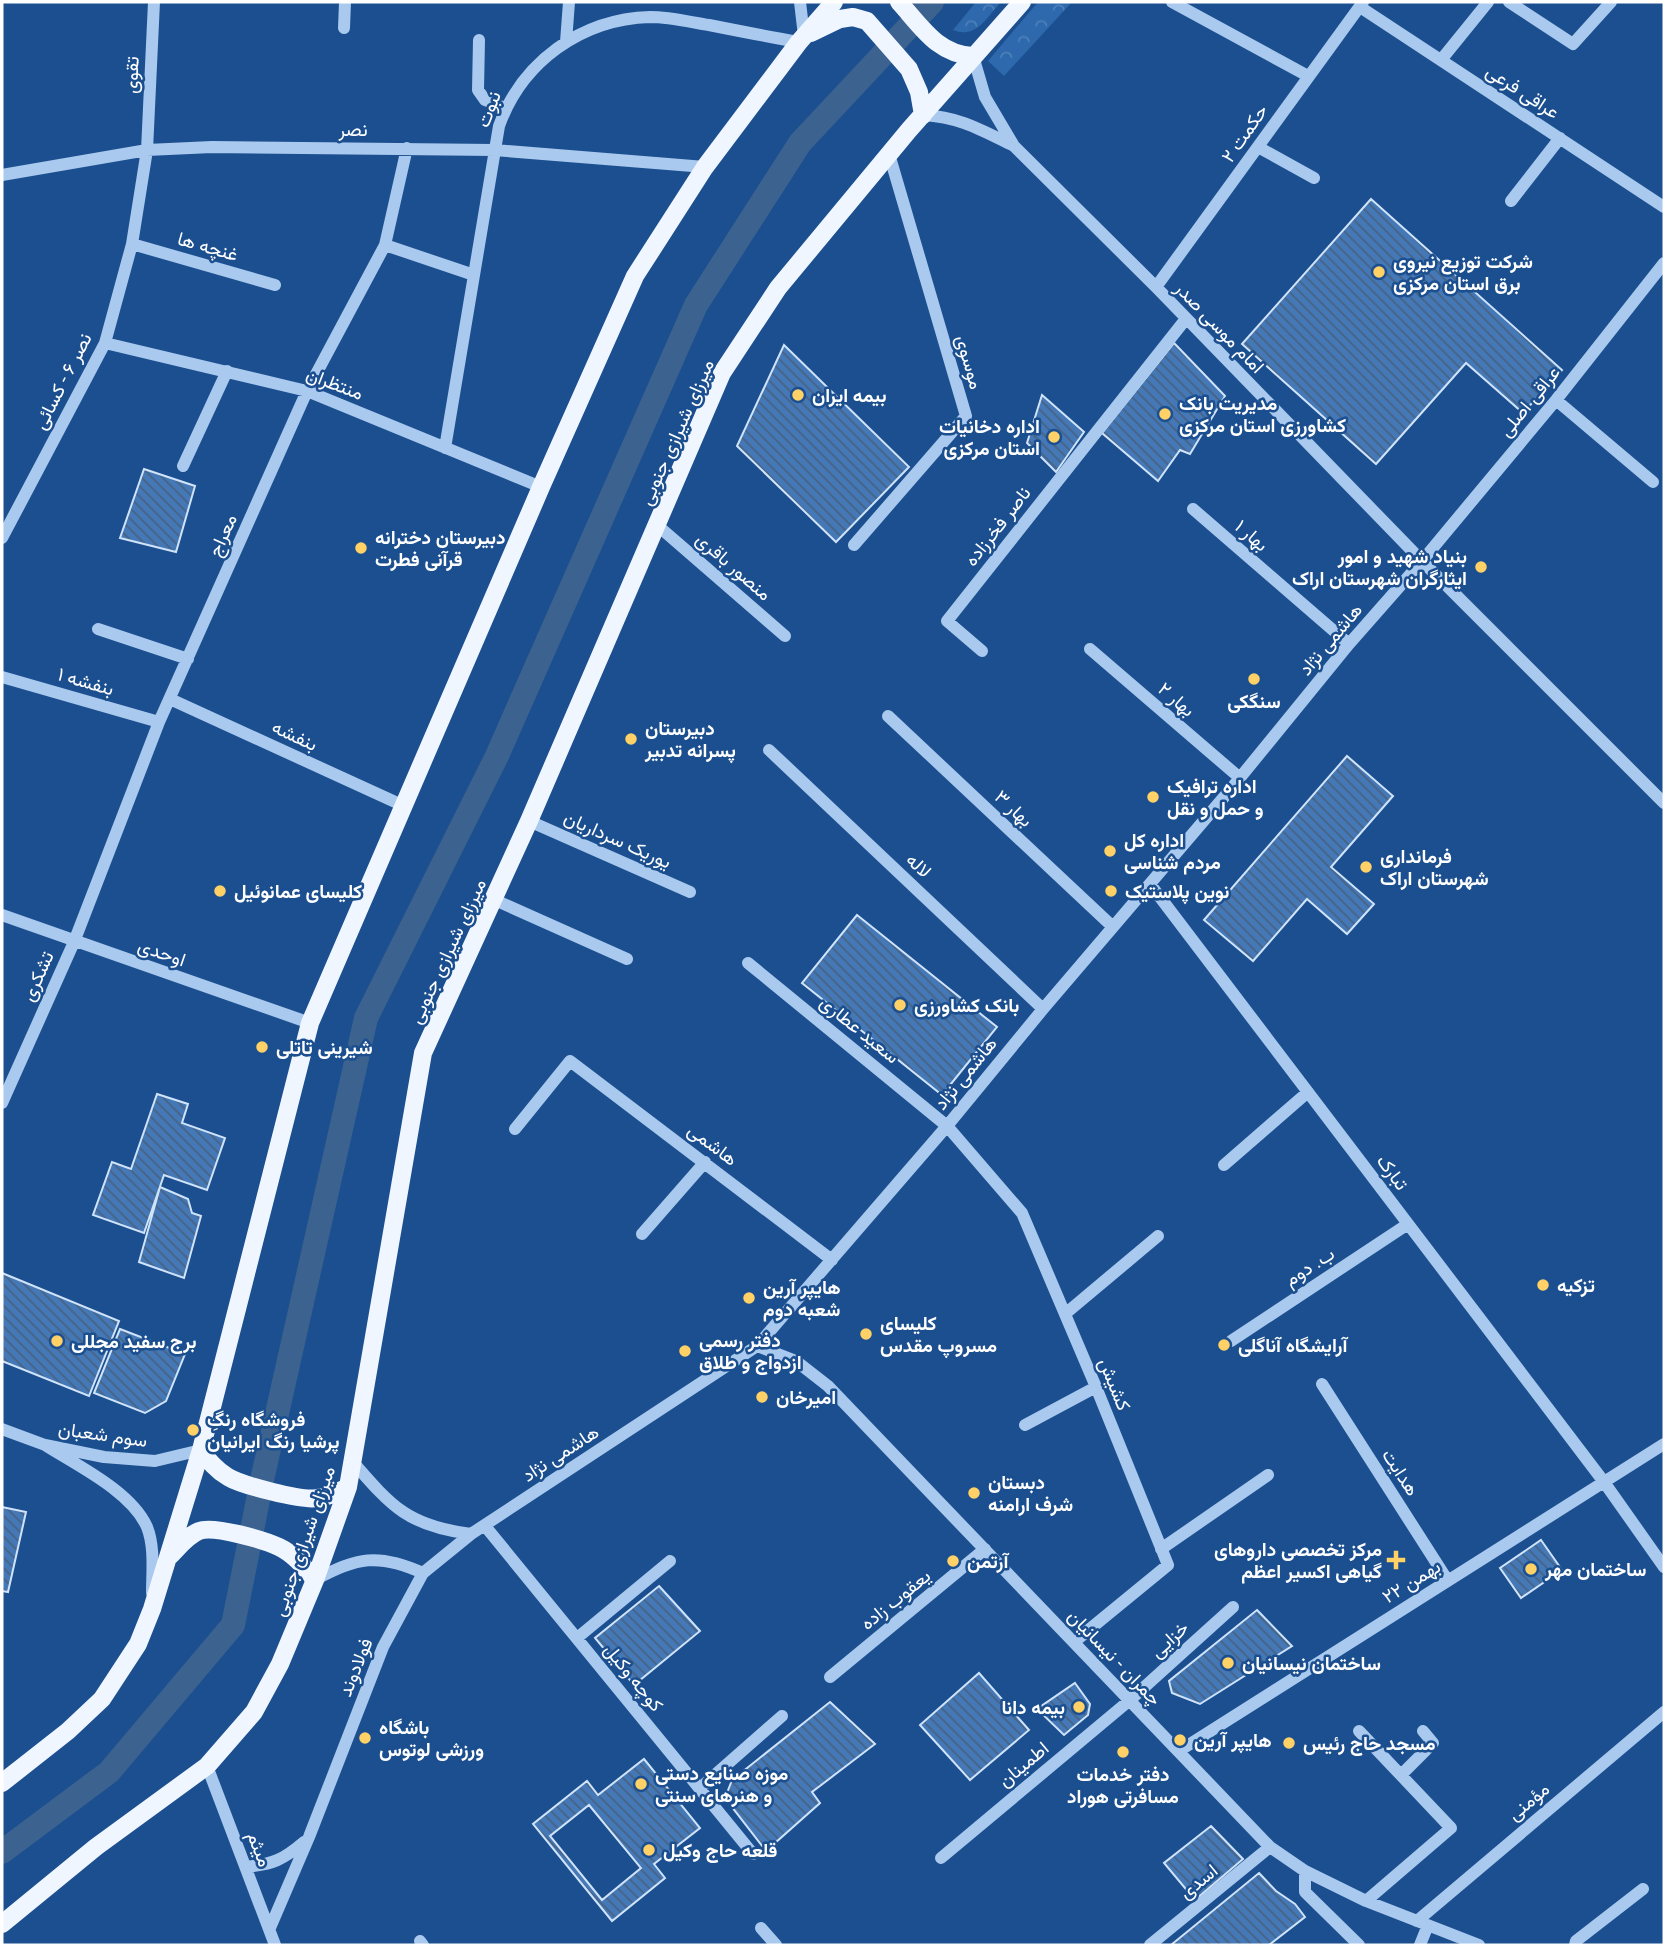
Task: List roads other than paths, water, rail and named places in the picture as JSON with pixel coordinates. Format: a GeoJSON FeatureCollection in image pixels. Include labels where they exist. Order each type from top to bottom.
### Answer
{"type":"FeatureCollection","features":[{"type":"Feature","properties":{"kind":"main road"},"geometry":{"type":"LineString","coordinates":[[2,1783],[68,1731],[102,1699],[138,1644],[152,1609],[201,1450],[310,1023],[635,276],[705,167],[802,39],[834,2]]}},
{"type":"Feature","properties":{"kind":"main road"},"geometry":{"type":"LineString","coordinates":[[899,2],[947,51],[960,56],[973,56]]}},
{"type":"Feature","properties":{"kind":"main road","name":"میرزای شیرازی جنوبی"},"geometry":{"type":"LineString","coordinates":[[2,1924],[96,1847],[207,1766],[254,1712],[280,1664],[315,1580],[348,1487],[423,1053],[530,821],[722,373],[778,288],[889,154],[1022,2]]}},
{"type":"Feature","properties":{"kind":"main road"},"geometry":{"type":"LineString","coordinates":[[802,39],[840,19],[852,17],[867,21],[909,69],[919,92],[923,115]]}},
{"type":"Feature","properties":{"kind":"main road"},"geometry":{"type":"LineString","coordinates":[[201,1450],[214,1467],[230,1479],[294,1497],[314,1499],[348,1487]]}},
{"type":"Feature","properties":{"kind":"main road"},"geometry":{"type":"LineString","coordinates":[[167,1560],[185,1540],[201,1530],[217,1528],[280,1547],[315,1580]]}},
{"type":"Feature","properties":{"kind":"street","name":"تقوی"},"geometry":{"type":"LineString","coordinates":[[147,150],[154,2]]}},
{"type":"Feature","properties":{"kind":"street"},"geometry":{"type":"LineString","coordinates":[[344,28],[345,2]]}},
{"type":"Feature","properties":{"kind":"street"},"geometry":{"type":"LineString","coordinates":[[566,42],[569,2]]}},
{"type":"Feature","properties":{"kind":"street"},"geometry":{"type":"LineString","coordinates":[[800,2],[802,39]]}},
{"type":"Feature","properties":{"kind":"street"},"geometry":{"type":"LineString","coordinates":[[1172,2],[1188,5],[1308,76]]}},
{"type":"Feature","properties":{"kind":"street"},"geometry":{"type":"LineString","coordinates":[[1441,61],[1488,2]]}},
{"type":"Feature","properties":{"kind":"street"},"geometry":{"type":"LineString","coordinates":[[1509,2],[1573,44],[1611,2]]}},
{"type":"Feature","properties":{"kind":"street","name":"عراقی فرعی"},"geometry":{"type":"LineString","coordinates":[[1361,4],[1441,61],[1664,207]]}},
{"type":"Feature","properties":{"kind":"street","name":"حکمت ۲"},"geometry":{"type":"LineString","coordinates":[[1156,287],[1361,4]]}},
{"type":"Feature","properties":{"kind":"street","name":"نبوت"},"geometry":{"type":"LineString","coordinates":[[445,447],[499,127],[505,108],[531,71],[566,42],[607,23],[653,17],[802,39]]}},
{"type":"Feature","properties":{"kind":"street"},"geometry":{"type":"LineString","coordinates":[[479,40],[478,90],[485,100],[505,108]]}},
{"type":"Feature","properties":{"kind":"street","name":"امام موسی صدر"},"geometry":{"type":"LineString","coordinates":[[973,56],[985,97],[1014,146],[1664,803]]}},
{"type":"Feature","properties":{"kind":"street","name":"امام موسی صدر"},"geometry":{"type":"LineString","coordinates":[[923,115],[947,116],[962,121],[1014,146]]}},
{"type":"Feature","properties":{"kind":"street"},"geometry":{"type":"LineString","coordinates":[[1511,201],[1560,138]]}},
{"type":"Feature","properties":{"kind":"street","name":"نصر"},"geometry":{"type":"LineString","coordinates":[[2,175],[147,150],[212,147],[495,150],[705,167]]}},
{"type":"Feature","properties":{"kind":"street"},"geometry":{"type":"LineString","coordinates":[[1258,147],[1314,178]]}},
{"type":"Feature","properties":{"kind":"street","name":"معراج"},"geometry":{"type":"LineString","coordinates":[[74,942],[159,722],[307,391],[385,246],[407,148]]}},
{"type":"Feature","properties":{"kind":"street","name":"نصر ۶ - کسائی"},"geometry":{"type":"LineString","coordinates":[[2,538],[106,343],[132,244],[147,150]]}},
{"type":"Feature","properties":{"kind":"street","name":"موسوی"},"geometry":{"type":"LineString","coordinates":[[854,545],[966,416],[889,154]]}},
{"type":"Feature","properties":{"kind":"street","name":"غنچه ها"},"geometry":{"type":"LineString","coordinates":[[132,244],[275,285]]}},
{"type":"Feature","properties":{"kind":"street"},"geometry":{"type":"LineString","coordinates":[[385,246],[474,275]]}},
{"type":"Feature","properties":{"kind":"street","name":"عراقی اصلی"},"geometry":{"type":"LineString","coordinates":[[1422,561],[1556,400],[1664,263]]}},
{"type":"Feature","properties":{"kind":"street","name":"ناصر فخرزاده"},"geometry":{"type":"LineString","coordinates":[[982,651],[947,621],[1185,320]]}},
{"type":"Feature","properties":{"kind":"street","name":"منتظران"},"geometry":{"type":"LineString","coordinates":[[106,343],[307,391],[541,487]]}},
{"type":"Feature","properties":{"kind":"street"},"geometry":{"type":"LineString","coordinates":[[183,466],[227,371]]}},
{"type":"Feature","properties":{"kind":"street"},"geometry":{"type":"LineString","coordinates":[[1556,400],[1653,482]]}},
{"type":"Feature","properties":{"kind":"street","name":"بهار ۱"},"geometry":{"type":"LineString","coordinates":[[1193,509],[1349,644]]}},
{"type":"Feature","properties":{"kind":"street","name":"منصور باقری"},"geometry":{"type":"LineString","coordinates":[[657,526],[785,636]]}},
{"type":"Feature","properties":{"kind":"street","name":"هاشمی نژاد"},"geometry":{"type":"LineString","coordinates":[[471,1534],[757,1346],[947,1126],[1240,778],[1349,644],[1422,561]]}},
{"type":"Feature","properties":{"kind":"street"},"geometry":{"type":"LineString","coordinates":[[98,629],[188,659]]}},
{"type":"Feature","properties":{"kind":"street","name":"بهار ۲"},"geometry":{"type":"LineString","coordinates":[[1090,649],[1240,778]]}},
{"type":"Feature","properties":{"kind":"street","name":"بنفشه ۱"},"geometry":{"type":"LineString","coordinates":[[2,677],[159,722]]}},
{"type":"Feature","properties":{"kind":"street","name":"بنفشه"},"geometry":{"type":"LineString","coordinates":[[170,699],[404,806]]}},
{"type":"Feature","properties":{"kind":"street","name":"بهار ۳"},"geometry":{"type":"LineString","coordinates":[[888,716],[1113,927]]}},
{"type":"Feature","properties":{"kind":"street","name":"لاله"},"geometry":{"type":"LineString","coordinates":[[769,750],[1043,1009]]}},
{"type":"Feature","properties":{"kind":"street","name":"یوریک سرداریان"},"geometry":{"type":"LineString","coordinates":[[530,821],[690,892]]}},
{"type":"Feature","properties":{"kind":"street","name":"تبارک"},"geometry":{"type":"LineString","coordinates":[[1150,884],[1604,1482],[1664,1567]]}},
{"type":"Feature","properties":{"kind":"street"},"geometry":{"type":"LineString","coordinates":[[495,900],[627,958]]}},
{"type":"Feature","properties":{"kind":"street","name":"اوحدی"},"geometry":{"type":"LineString","coordinates":[[2,915],[310,1023]]}},
{"type":"Feature","properties":{"kind":"street","name":"تشکری"},"geometry":{"type":"LineString","coordinates":[[2,1103],[74,942]]}},
{"type":"Feature","properties":{"kind":"street","name":"سعید عطاری"},"geometry":{"type":"LineString","coordinates":[[748,963],[947,1126]]}},
{"type":"Feature","properties":{"kind":"street","name":"هاشمی"},"geometry":{"type":"LineString","coordinates":[[514,1129],[570,1061],[832,1260]]}},
{"type":"Feature","properties":{"kind":"street"},"geometry":{"type":"LineString","coordinates":[[1224,1165],[1308,1092]]}},
{"type":"Feature","properties":{"kind":"street","name":"کشیش"},"geometry":{"type":"LineString","coordinates":[[947,1126],[1021,1213],[1096,1387],[1161,1549]]}},
{"type":"Feature","properties":{"kind":"street"},"geometry":{"type":"LineString","coordinates":[[642,1234],[705,1162]]}},
{"type":"Feature","properties":{"kind":"street","name":"ب. دوم"},"geometry":{"type":"LineString","coordinates":[[1231,1341],[1408,1224]]}},
{"type":"Feature","properties":{"kind":"street"},"geometry":{"type":"LineString","coordinates":[[1065,1314],[1158,1237]]}},
{"type":"Feature","properties":{"kind":"street","name":"چمران - نیسانیان"},"geometry":{"type":"LineString","coordinates":[[757,1346],[796,1361],[828,1386],[1270,1847],[1305,1871],[1366,1901],[1479,1945]]}},
{"type":"Feature","properties":{"kind":"street","name":"هدایت"},"geometry":{"type":"LineString","coordinates":[[1322,1384],[1448,1581]]}},
{"type":"Feature","properties":{"kind":"street"},"geometry":{"type":"LineString","coordinates":[[1025,1425],[1096,1387]]}},
{"type":"Feature","properties":{"kind":"street","name":"سوم شعبان"},"geometry":{"type":"LineString","coordinates":[[2,1430],[44,1445],[104,1457],[155,1461],[201,1450]]}},
{"type":"Feature","properties":{"kind":"street","name":"۲۲ بهمن"},"geometry":{"type":"LineString","coordinates":[[1179,1751],[1664,1444]]}},
{"type":"Feature","properties":{"kind":"street"},"geometry":{"type":"LineString","coordinates":[[44,1445],[122,1496],[135,1510],[146,1527],[151,1544],[152,1609]]}},
{"type":"Feature","properties":{"kind":"street"},"geometry":{"type":"LineString","coordinates":[[352,1461],[379,1493],[405,1516],[443,1531],[471,1534]]}},
{"type":"Feature","properties":{"kind":"street"},"geometry":{"type":"LineString","coordinates":[[1074,1642],[1168,1565],[1161,1549],[1268,1475]]}},
{"type":"Feature","properties":{"kind":"street","name":"کوچه وکیل"},"geometry":{"type":"LineString","coordinates":[[485,1526],[753,1854]]}},
{"type":"Feature","properties":{"kind":"street","name":"فولادوند"},"geometry":{"type":"LineString","coordinates":[[270,1928],[383,1647],[423,1573],[471,1534]]}},
{"type":"Feature","properties":{"kind":"street","name":"یعقوب زاده"},"geometry":{"type":"LineString","coordinates":[[830,1677],[985,1549]]}},
{"type":"Feature","properties":{"kind":"street"},"geometry":{"type":"LineString","coordinates":[[315,1580],[342,1565],[366,1560],[398,1562],[423,1573]]}},
{"type":"Feature","properties":{"kind":"street"},"geometry":{"type":"LineString","coordinates":[[577,1638],[670,1561]]}},
{"type":"Feature","properties":{"kind":"street","name":"خزایی"},"geometry":{"type":"LineString","coordinates":[[1130,1700],[1233,1607]]}},
{"type":"Feature","properties":{"kind":"street","name":"اطمینان"},"geometry":{"type":"LineString","coordinates":[[941,1858],[1130,1700]]}},
{"type":"Feature","properties":{"kind":"street","name":"مؤمنی"},"geometry":{"type":"LineString","coordinates":[[1422,1923],[1664,1712]]}},
{"type":"Feature","properties":{"kind":"street"},"geometry":{"type":"LineString","coordinates":[[700,1788],[782,1716]]}},
{"type":"Feature","properties":{"kind":"street"},"geometry":{"type":"LineString","coordinates":[[1359,1731],[1451,1828],[1366,1901]]}},
{"type":"Feature","properties":{"kind":"street"},"geometry":{"type":"LineString","coordinates":[[1401,1775],[1433,1743],[1423,1731]]}},
{"type":"Feature","properties":{"kind":"street","name":"میثم"},"geometry":{"type":"LineString","coordinates":[[207,1766],[275,1945]]}},
{"type":"Feature","properties":{"kind":"street"},"geometry":{"type":"LineString","coordinates":[[246,1867],[271,1864],[280,1860],[309,1836]]}},
{"type":"Feature","properties":{"kind":"street","name":"اسدی"},"geometry":{"type":"LineString","coordinates":[[1150,1945],[1270,1847]]}},
{"type":"Feature","properties":{"kind":"street"},"geometry":{"type":"LineString","coordinates":[[1305,1871],[1305,1892],[1359,1945]]}},
{"type":"Feature","properties":{"kind":"street"},"geometry":{"type":"LineString","coordinates":[[1575,1945],[1576,1941],[1643,1889]]}},
{"type":"Feature","properties":{"kind":"street"},"geometry":{"type":"LineString","coordinates":[[1420,1945],[1422,1923]]}},
{"type":"Feature","properties":{"kind":"street"},"geometry":{"type":"LineString","coordinates":[[761,1928],[776,1945]]}},
{"type":"Feature","properties":{"kind":"waterway"},"geometry":{"type":"LineString","coordinates":[[2,1852],[109,1772],[233,1625],[262,1480],[366,1018],[496,758],[696,305],[800,143],[932,2]]}},
{"type":"Feature","properties":{"kind":"place","name":"شرکت توزیع نیروی برق استان مرکزی"},"geometry":{"type":"Point","coordinates":[1379,272]}},
{"type":"Feature","properties":{"kind":"place","name":"بیمه ایران"},"geometry":{"type":"Point","coordinates":[798,395]}},
{"type":"Feature","properties":{"kind":"place","name":"مدیریت بانک کشاورزی استان مرکزی"},"geometry":{"type":"Point","coordinates":[1165,414]}},
{"type":"Feature","properties":{"kind":"place","name":"اداره دخانیات استان مرکزی"},"geometry":{"type":"Point","coordinates":[1054,437]}},
{"type":"Feature","properties":{"kind":"place","name":"دبیرستان دخترانه قرآنی فطرت"},"geometry":{"type":"Point","coordinates":[361,548]}},
{"type":"Feature","properties":{"kind":"place","name":"بنیاد شهید و امور ایثارگران شهرستان اراک"},"geometry":{"type":"Point","coordinates":[1481,567]}},
{"type":"Feature","properties":{"kind":"place","name":"سنگکی"},"geometry":{"type":"Point","coordinates":[1254,679]}},
{"type":"Feature","properties":{"kind":"place","name":"دبیرستان پسرانه تدبیر"},"geometry":{"type":"Point","coordinates":[631,739]}},
{"type":"Feature","properties":{"kind":"place","name":"اداره ترافیک و حمل و نقل"},"geometry":{"type":"Point","coordinates":[1153,797]}},
{"type":"Feature","properties":{"kind":"place","name":"اداره کل مردم شناسی"},"geometry":{"type":"Point","coordinates":[1110,851]}},
{"type":"Feature","properties":{"kind":"place","name":"فرمانداری شهرستان اراک"},"geometry":{"type":"Point","coordinates":[1366,867]}},
{"type":"Feature","properties":{"kind":"place","name":"کلیسای عمانوئیل"},"geometry":{"type":"Point","coordinates":[220,891]}},
{"type":"Feature","properties":{"kind":"place","name":"نوین پلاستیک"},"geometry":{"type":"Point","coordinates":[1111,891]}},
{"type":"Feature","properties":{"kind":"place","name":"بانک کشاورزی"},"geometry":{"type":"Point","coordinates":[900,1005]}},
{"type":"Feature","properties":{"kind":"place","name":"شیرینی تاتلی"},"geometry":{"type":"Point","coordinates":[262,1047]}},
{"type":"Feature","properties":{"kind":"place","name":"تزکیه"},"geometry":{"type":"Point","coordinates":[1543,1285]}},
{"type":"Feature","properties":{"kind":"place","name":"هایپر آرین شعبه دوم"},"geometry":{"type":"Point","coordinates":[749,1298]}},
{"type":"Feature","properties":{"kind":"place","name":"کلیسای مسروپ مقدس"},"geometry":{"type":"Point","coordinates":[866,1334]}},
{"type":"Feature","properties":{"kind":"place","name":"برج سفید مجللی"},"geometry":{"type":"Point","coordinates":[57,1341]}},
{"type":"Feature","properties":{"kind":"place","name":"آرایشگاه آناگلی"},"geometry":{"type":"Point","coordinates":[1224,1345]}},
{"type":"Feature","properties":{"kind":"place","name":"دفتر رسمی ازدواج و طلاق"},"geometry":{"type":"Point","coordinates":[685,1351]}},
{"type":"Feature","properties":{"kind":"place","name":"امیرخان"},"geometry":{"type":"Point","coordinates":[762,1397]}},
{"type":"Feature","properties":{"kind":"place","name":"فروشگاه رنگِ پرشیا رنگ ایرانیان"},"geometry":{"type":"Point","coordinates":[193,1430]}},
{"type":"Feature","properties":{"kind":"place","name":"دبستان شرف ارامنه"},"geometry":{"type":"Point","coordinates":[974,1493]}},
{"type":"Feature","properties":{"kind":"place","name":"مرکز تخصصی داروهای گیاهی اکسیر اعظم"},"geometry":{"type":"Point","coordinates":[1396,1560]}},
{"type":"Feature","properties":{"kind":"place","name":"آرتمن"},"geometry":{"type":"Point","coordinates":[953,1561]}},
{"type":"Feature","properties":{"kind":"place","name":"ساختمان مهر"},"geometry":{"type":"Point","coordinates":[1531,1569]}},
{"type":"Feature","properties":{"kind":"place","name":"ساختمان نیسانیان"},"geometry":{"type":"Point","coordinates":[1228,1663]}},
{"type":"Feature","properties":{"kind":"place","name":"بیمه دانا"},"geometry":{"type":"Point","coordinates":[1079,1707]}},
{"type":"Feature","properties":{"kind":"place","name":"باشگاه ورزشی لوتوس"},"geometry":{"type":"Point","coordinates":[365,1738]}},
{"type":"Feature","properties":{"kind":"place","name":"هایپر آرین"},"geometry":{"type":"Point","coordinates":[1180,1740]}},
{"type":"Feature","properties":{"kind":"place","name":"مسجد حاج رئیس"},"geometry":{"type":"Point","coordinates":[1289,1743]}},
{"type":"Feature","properties":{"kind":"place","name":"دفتر خدمات مسافرتی هوراد"},"geometry":{"type":"Point","coordinates":[1123,1752]}},
{"type":"Feature","properties":{"kind":"place","name":"موزه صنایع دستی و هنرهای سنتی"},"geometry":{"type":"Point","coordinates":[641,1784]}},
{"type":"Feature","properties":{"kind":"place","name":"قلعه حاج وکیل"},"geometry":{"type":"Point","coordinates":[649,1850]}}]}
